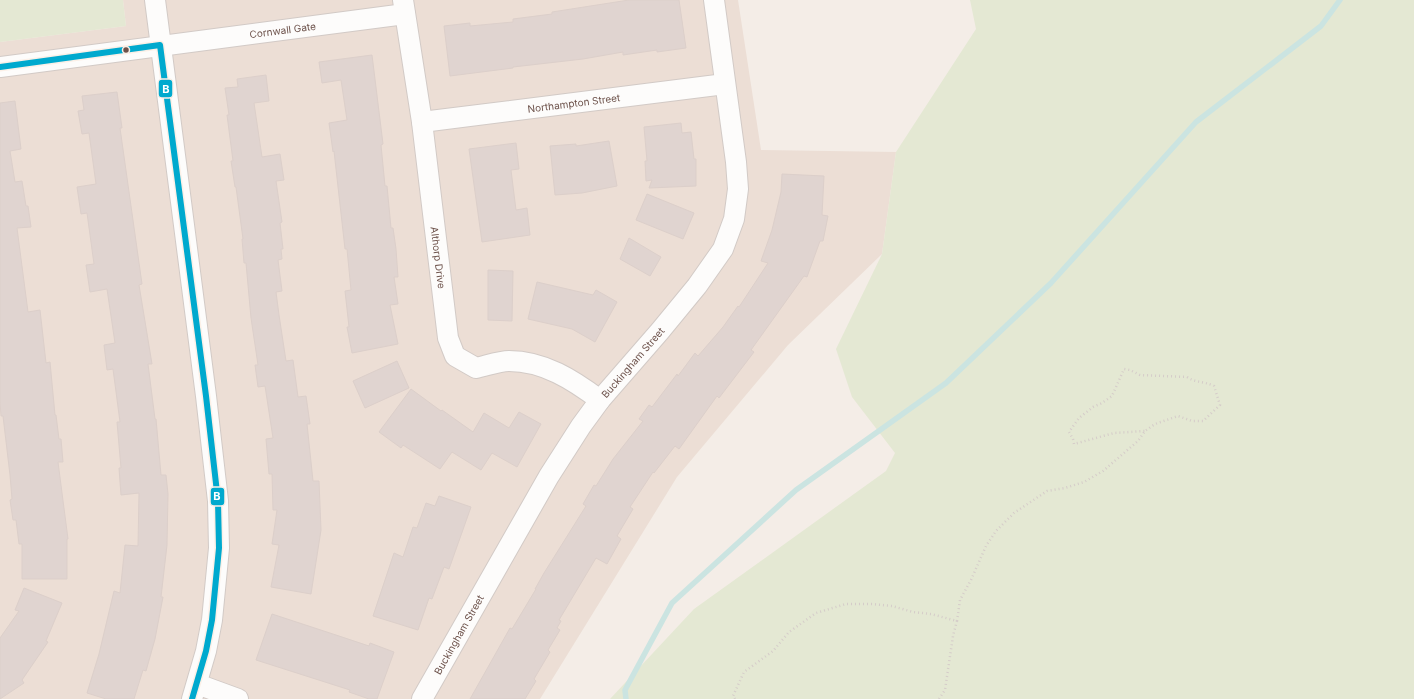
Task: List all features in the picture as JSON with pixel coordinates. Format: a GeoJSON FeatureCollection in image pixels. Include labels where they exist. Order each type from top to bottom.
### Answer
{"type":"FeatureCollection","features":[{"type":"Feature","properties":{"kind":"street"},"geometry":{"type":"LineString","coordinates":[[155,0],[218,501],[219,548],[217,580],[206,651],[195,692],[238,699]]}},
{"type":"Feature","properties":{"kind":"street","name":"Buckingham Street"},"geometry":{"type":"LineString","coordinates":[[422,699],[549,476],[581,426],[600,400],[697,286],[723,250],[734,219],[738,189],[736,162],[714,0]]}},
{"type":"Feature","properties":{"kind":"street","name":"Cornwall Gate"},"geometry":{"type":"LineString","coordinates":[[0,67],[160,45],[404,7]]}},
{"type":"Feature","properties":{"kind":"street","name":"Althorp Drive"},"geometry":{"type":"LineString","coordinates":[[404,7],[422,122],[448,338],[455,356],[476,368],[508,361],[532,363],[561,375],[581,386],[600,400]]}},
{"type":"Feature","properties":{"kind":"street","name":"Northampton Street"},"geometry":{"type":"LineString","coordinates":[[422,122],[725,84]]}},
{"type":"Feature","properties":{"kind":"path"},"geometry":{"type":"LineString","coordinates":[[939,699],[945,690],[960,600],[971,580],[986,546],[996,530],[1014,512],[1047,491],[1066,488],[1084,482],[1103,471],[1138,441],[1145,431],[1155,424],[1178,416],[1202,421],[1220,405],[1214,386],[1207,383],[1193,381],[1187,377],[1140,375],[1124,369],[1112,396],[1093,407],[1079,418],[1069,432],[1074,444],[1114,433],[1145,431]]}},
{"type":"Feature","properties":{"kind":"path"},"geometry":{"type":"LineString","coordinates":[[735,699],[733,696],[744,672],[773,651],[789,632],[816,613],[846,604],[872,604],[892,606],[913,612],[931,614],[957,622]]}},
{"type":"Feature","properties":{"kind":"shaded area"},"geometry":{"type":"Polygon","coordinates":[[[123,0],[738,0],[761,150],[896,152],[882,254],[788,345],[677,477],[540,699],[0,699],[0,42],[126,26],[123,0]]]}},
{"type":"Feature","properties":{"kind":"green space"},"geometry":{"type":"Polygon","coordinates":[[[0,0],[123,0],[126,26],[0,42],[0,0]]]}},
{"type":"Feature","properties":{"kind":"green space"},"geometry":{"type":"Polygon","coordinates":[[[970,0],[1414,0],[1414,699],[610,699],[694,609],[886,471],[895,453],[852,397],[836,349],[882,254],[896,152],[976,29],[970,0]]]}},
{"type":"Feature","properties":{"kind":"building"},"geometry":{"type":"Polygon","coordinates":[[[629,0],[679,0],[686,48],[657,52],[657,50],[623,55],[623,52],[583,59],[450,76],[444,26],[470,23],[470,26],[513,22],[513,19],[552,14],[552,12],[629,0]]]}},
{"type":"Feature","properties":{"kind":"building"},"geometry":{"type":"Polygon","coordinates":[[[372,55],[383,144],[381,145],[385,186],[387,186],[391,228],[393,228],[396,249],[398,277],[394,277],[398,304],[390,305],[398,344],[352,353],[347,327],[349,327],[345,291],[351,290],[347,249],[345,249],[334,151],[333,152],[329,123],[347,120],[341,80],[322,83],[319,62],[372,55]]]}},
{"type":"Feature","properties":{"kind":"building"},"geometry":{"type":"Polygon","coordinates":[[[266,75],[269,101],[254,103],[262,157],[280,154],[284,180],[276,181],[282,222],[280,223],[283,249],[281,249],[282,259],[278,260],[282,291],[276,292],[279,315],[286,361],[293,360],[298,397],[306,396],[310,424],[307,424],[313,481],[319,481],[321,530],[311,594],[271,587],[279,545],[272,544],[277,510],[273,510],[272,474],[269,474],[266,439],[273,438],[265,386],[258,387],[255,365],[258,365],[251,318],[246,263],[244,263],[243,239],[231,161],[233,161],[227,115],[229,115],[225,88],[238,87],[237,79],[266,75]]]}},
{"type":"Feature","properties":{"kind":"building"},"geometry":{"type":"Polygon","coordinates":[[[117,92],[122,128],[120,128],[142,284],[139,285],[152,364],[148,364],[156,419],[161,475],[166,475],[168,494],[167,545],[161,597],[163,597],[155,639],[146,671],[143,670],[134,699],[106,699],[87,693],[99,654],[114,591],[120,593],[125,545],[138,546],[139,493],[121,495],[119,468],[121,468],[117,422],[120,422],[113,369],[107,370],[104,345],[115,343],[107,289],[90,292],[86,265],[94,264],[87,213],[81,214],[77,187],[96,184],[89,133],[82,134],[78,111],[84,110],[82,96],[117,92]]]}},
{"type":"Feature","properties":{"kind":"building"},"geometry":{"type":"Polygon","coordinates":[[[15,101],[21,149],[10,151],[15,182],[22,181],[31,227],[17,228],[28,312],[40,310],[46,363],[50,362],[55,415],[59,439],[61,439],[63,462],[58,462],[68,539],[67,579],[22,579],[22,544],[19,544],[16,520],[13,520],[10,500],[12,499],[10,475],[0,402],[0,103],[15,101]]]}},
{"type":"Feature","properties":{"kind":"building"},"geometry":{"type":"Polygon","coordinates":[[[681,123],[682,133],[691,132],[694,159],[696,159],[696,186],[649,188],[652,180],[646,181],[645,161],[647,161],[644,127],[681,123]]]}},
{"type":"Feature","properties":{"kind":"building"},"geometry":{"type":"Polygon","coordinates":[[[609,141],[617,186],[582,193],[555,195],[550,146],[576,144],[576,146],[609,141]]]}},
{"type":"Feature","properties":{"kind":"building"},"geometry":{"type":"Polygon","coordinates":[[[516,143],[519,169],[511,170],[516,210],[527,208],[530,235],[482,242],[469,149],[516,143]]]}},
{"type":"Feature","properties":{"kind":"building"},"geometry":{"type":"Polygon","coordinates":[[[782,174],[824,176],[822,215],[828,216],[823,241],[820,241],[807,277],[804,276],[751,350],[754,352],[719,398],[717,396],[679,449],[675,446],[654,473],[653,472],[630,507],[633,509],[617,536],[621,539],[607,564],[596,558],[559,620],[561,621],[557,628],[560,630],[548,650],[550,652],[534,679],[536,681],[525,699],[470,699],[510,628],[512,629],[544,573],[586,506],[583,504],[594,485],[596,486],[613,459],[643,421],[639,419],[649,405],[652,407],[695,353],[698,356],[723,327],[738,306],[739,307],[768,263],[761,261],[772,230],[781,192],[782,174]]]}},
{"type":"Feature","properties":{"kind":"building"},"geometry":{"type":"Polygon","coordinates":[[[647,194],[694,213],[683,239],[636,220],[647,194]]]}},
{"type":"Feature","properties":{"kind":"building"},"geometry":{"type":"Polygon","coordinates":[[[629,238],[661,257],[650,276],[620,259],[629,238]]]}},
{"type":"Feature","properties":{"kind":"building"},"geometry":{"type":"Polygon","coordinates":[[[488,270],[513,271],[512,321],[488,320],[488,270]]]}},
{"type":"Feature","properties":{"kind":"building"},"geometry":{"type":"Polygon","coordinates":[[[537,282],[593,295],[596,290],[617,302],[595,342],[572,329],[528,319],[537,282]]]}},
{"type":"Feature","properties":{"kind":"building"},"geometry":{"type":"Polygon","coordinates":[[[397,361],[409,388],[365,408],[353,381],[397,361]]]}},
{"type":"Feature","properties":{"kind":"building"},"geometry":{"type":"Polygon","coordinates":[[[411,389],[473,432],[484,413],[509,428],[519,412],[541,424],[517,467],[492,453],[481,470],[452,452],[440,469],[403,445],[401,448],[379,432],[411,389]]]}},
{"type":"Feature","properties":{"kind":"building"},"geometry":{"type":"Polygon","coordinates":[[[439,496],[471,507],[449,569],[444,567],[432,599],[429,598],[418,630],[373,616],[394,553],[403,557],[413,527],[417,528],[426,503],[435,506],[439,496]]]}},
{"type":"Feature","properties":{"kind":"building"},"geometry":{"type":"Polygon","coordinates":[[[24,588],[62,603],[46,641],[48,642],[22,680],[24,683],[0,699],[0,638],[19,611],[15,610],[24,588]]]}},
{"type":"Feature","properties":{"kind":"building"},"geometry":{"type":"Polygon","coordinates":[[[272,614],[369,646],[370,643],[394,652],[377,699],[369,699],[349,692],[350,690],[256,660],[272,614]]]}},
{"type":"Feature","properties":{"kind":"waterway"},"geometry":{"type":"LineString","coordinates":[[626,699],[625,690],[672,603],[796,490],[946,383],[1051,283],[1196,122],[1321,26],[1340,0]]}},
{"type":"Feature","properties":{"kind":"transit line","name":"B"},"geometry":{"type":"LineString","coordinates":[[0,67],[160,45],[206,396],[218,501],[219,548],[212,620],[206,651],[192,699]]}}]}
